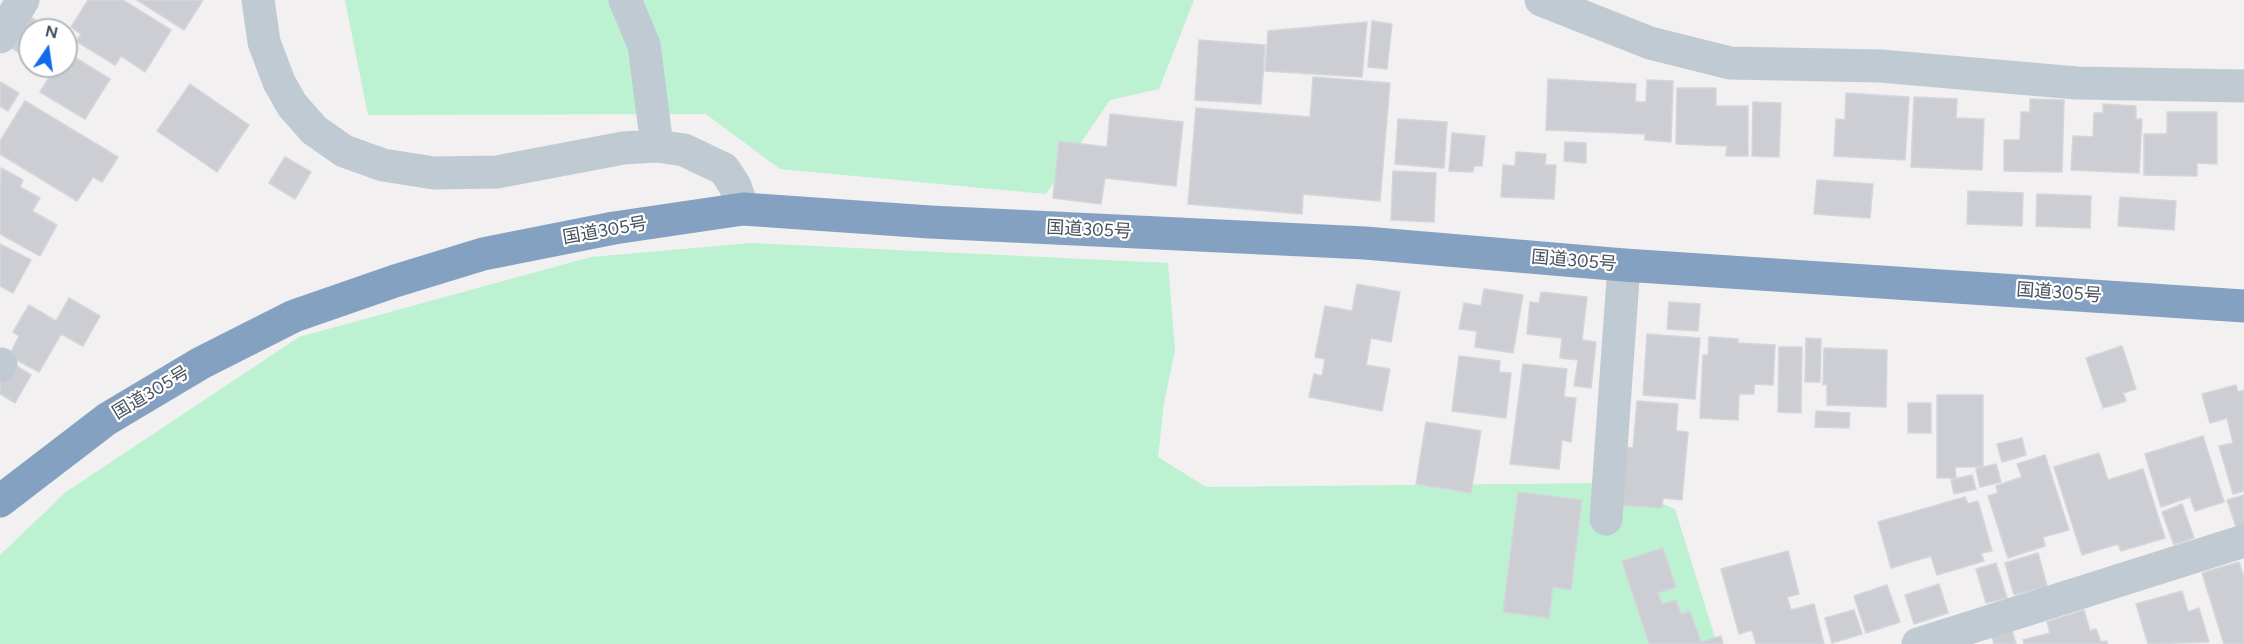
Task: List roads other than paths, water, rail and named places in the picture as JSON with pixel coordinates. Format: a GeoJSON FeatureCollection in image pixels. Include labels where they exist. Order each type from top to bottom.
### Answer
{"type":"FeatureCollection","features":[{"type":"Feature","properties":{"kind":"highway","name":"国道305号"},"geometry":{"type":"LineString","coordinates":[[0,501],[107,419],[201,363],[294,316],[394,281],[483,254],[614,228],[743,209],[930,222],[1365,243],[1624,265],[2244,306]]}},
{"type":"Feature","properties":{"kind":"street"},"geometry":{"type":"LineString","coordinates":[[0,38],[23,0]]}},
{"type":"Feature","properties":{"kind":"street"},"geometry":{"type":"LineString","coordinates":[[258,0],[264,42],[287,97],[314,130],[344,151],[383,165],[434,173],[496,172],[578,155],[657,146],[684,150],[724,168],[735,186],[743,209]]}},
{"type":"Feature","properties":{"kind":"street"},"geometry":{"type":"LineString","coordinates":[[625,0],[644,45],[657,146]]}},
{"type":"Feature","properties":{"kind":"street"},"geometry":{"type":"LineString","coordinates":[[1541,0],[1650,43],[1730,63],[1880,66],[2077,83],[2244,86]]}},
{"type":"Feature","properties":{"kind":"street"},"geometry":{"type":"LineString","coordinates":[[1606,519],[1624,265]]}},
{"type":"Feature","properties":{"kind":"street"},"geometry":{"type":"LineString","coordinates":[[1918,644],[2244,542]]}}]}
